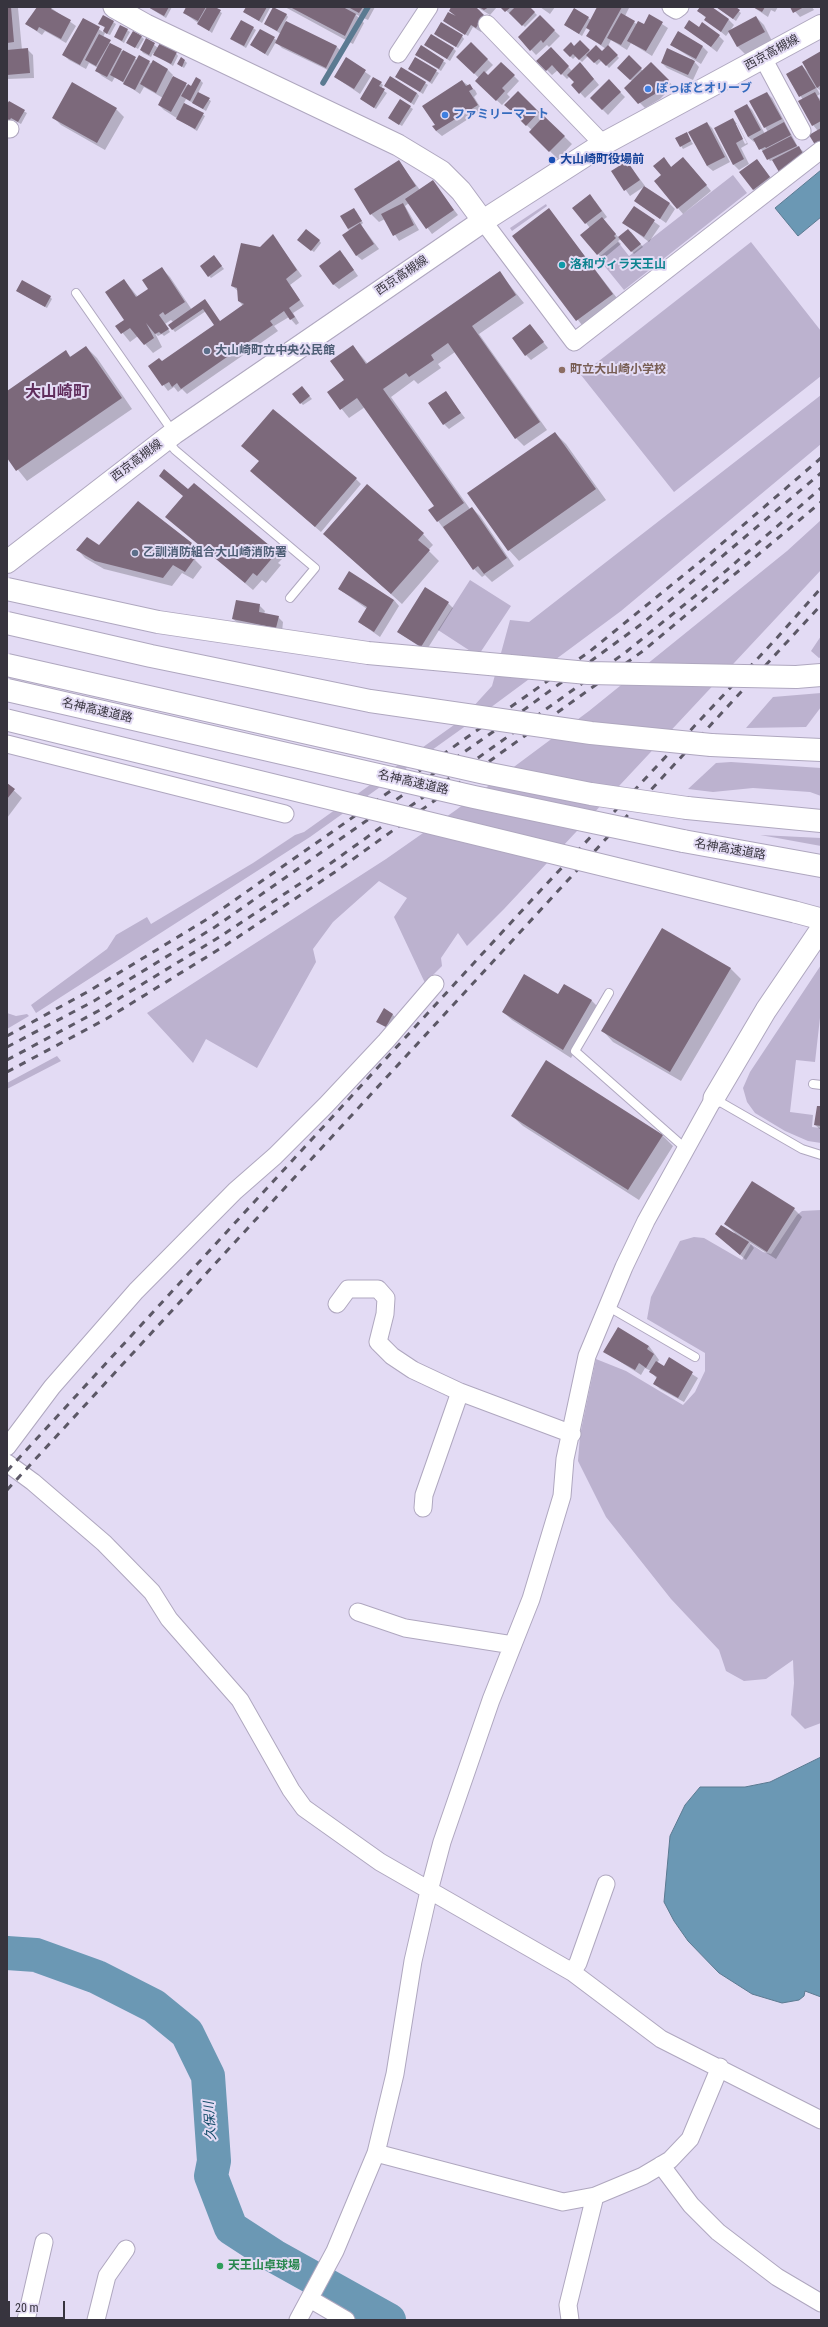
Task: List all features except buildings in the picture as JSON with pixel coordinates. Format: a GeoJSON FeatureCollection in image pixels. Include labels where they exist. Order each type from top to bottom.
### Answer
{"type":"FeatureCollection","features":[{"type":"Feature","properties":{"kind":"main road","name":"西京高槻線"},"geometry":{"type":"LineString","coordinates":[[8,559],[170,436],[483,221],[603,144],[821,26]]}},
{"type":"Feature","properties":{"kind":"main road"},"geometry":{"type":"LineString","coordinates":[[7,589],[158,622],[368,653],[588,673],[796,677],[821,675]]}},
{"type":"Feature","properties":{"kind":"main road"},"geometry":{"type":"LineString","coordinates":[[7,623],[158,658],[370,701],[591,733],[711,745],[821,750]]}},
{"type":"Feature","properties":{"kind":"main road","name":"名神高速道路"},"geometry":{"type":"LineString","coordinates":[[7,665],[478,771],[590,794],[687,808],[821,822]]}},
{"type":"Feature","properties":{"kind":"main road","name":"名神高速道路"},"geometry":{"type":"LineString","coordinates":[[7,690],[466,795],[682,841],[821,866]]}},
{"type":"Feature","properties":{"kind":"street"},"geometry":{"type":"LineString","coordinates":[[114,7],[146,25],[398,144],[440,171],[461,191],[574,342],[821,150]]}},
{"type":"Feature","properties":{"kind":"street"},"geometry":{"type":"LineString","coordinates":[[398,54],[429,7]]}},
{"type":"Feature","properties":{"kind":"street"},"geometry":{"type":"LineString","coordinates":[[671,7],[676,10],[680,7]]}},
{"type":"Feature","properties":{"kind":"street"},"geometry":{"type":"LineString","coordinates":[[487,24],[603,144]]}},
{"type":"Feature","properties":{"kind":"street"},"geometry":{"type":"LineString","coordinates":[[763,58],[802,131]]}},
{"type":"Feature","properties":{"kind":"street"},"geometry":{"type":"LineString","coordinates":[[7,720],[821,919]]}},
{"type":"Feature","properties":{"kind":"street"},"geometry":{"type":"LineString","coordinates":[[7,744],[285,814]]}},
{"type":"Feature","properties":{"kind":"street"},"geometry":{"type":"LineString","coordinates":[[298,2320],[317,2288],[376,2153],[395,2074],[413,1961],[429,1891],[449,1823],[491,1700],[531,1599],[562,1496],[565,1459],[572,1434],[587,1356],[646,1222],[685,1148],[766,1010],[821,929]]}},
{"type":"Feature","properties":{"kind":"street"},"geometry":{"type":"LineString","coordinates":[[7,1447],[52,1387],[136,1292],[235,1191],[275,1156],[326,1105],[386,1041],[435,984]]}},
{"type":"Feature","properties":{"kind":"street"},"geometry":{"type":"LineString","coordinates":[[337,1304],[348,1289],[378,1289],[386,1298],[385,1314],[378,1342],[392,1356],[413,1370],[460,1392],[572,1434]]}},
{"type":"Feature","properties":{"kind":"street"},"geometry":{"type":"LineString","coordinates":[[423,1508],[424,1495],[460,1392]]}},
{"type":"Feature","properties":{"kind":"street"},"geometry":{"type":"LineString","coordinates":[[7,1463],[33,1482],[104,1543],[152,1592],[169,1619],[240,1700],[291,1790],[304,1808],[380,1862],[572,1972],[661,2039],[720,2067],[821,2120]]}},
{"type":"Feature","properties":{"kind":"street"},"geometry":{"type":"LineString","coordinates":[[358,1612],[405,1628],[512,1645]]}},
{"type":"Feature","properties":{"kind":"street"},"geometry":{"type":"LineString","coordinates":[[572,1972],[578,1963],[606,1884]]}},
{"type":"Feature","properties":{"kind":"street"},"geometry":{"type":"LineString","coordinates":[[376,2153],[563,2202],[595,2196],[617,2188],[670,2160],[690,2139],[720,2067]]}},
{"type":"Feature","properties":{"kind":"street"},"geometry":{"type":"LineString","coordinates":[[661,2165],[691,2206],[718,2232],[777,2277],[821,2303]]}},
{"type":"Feature","properties":{"kind":"street"},"geometry":{"type":"LineString","coordinates":[[570,2320],[568,2305],[595,2196]]}},
{"type":"Feature","properties":{"kind":"street"},"geometry":{"type":"LineString","coordinates":[[26,2320],[44,2242]]}},
{"type":"Feature","properties":{"kind":"street"},"geometry":{"type":"LineString","coordinates":[[96,2320],[107,2276],[126,2249]]}},
{"type":"Feature","properties":{"kind":"street"},"geometry":{"type":"LineString","coordinates":[[317,2288],[325,2320]]}},
{"type":"Feature","properties":{"kind":"street"},"geometry":{"type":"LineString","coordinates":[[317,2288],[346,2320]]}},
{"type":"Feature","properties":{"kind":"lane"},"geometry":{"type":"LineString","coordinates":[[76,293],[170,436],[175,450],[315,568],[290,598]]}},
{"type":"Feature","properties":{"kind":"lane"},"geometry":{"type":"LineString","coordinates":[[609,993],[575,1051],[685,1148]]}},
{"type":"Feature","properties":{"kind":"lane"},"geometry":{"type":"LineString","coordinates":[[714,1098],[802,1149],[821,1155]]}},
{"type":"Feature","properties":{"kind":"lane"},"geometry":{"type":"LineString","coordinates":[[608,1306],[695,1357]]}},
{"type":"Feature","properties":{"kind":"shaded area"},"geometry":{"type":"Polygon","coordinates":[[[733,175],[747,193],[624,290],[598,258],[618,242],[629,256],[733,175]]]}},
{"type":"Feature","properties":{"kind":"shaded area"},"geometry":{"type":"Polygon","coordinates":[[[546,204],[547,206],[512,231],[510,228],[546,204]]]}},
{"type":"Feature","properties":{"kind":"shaded area"},"geometry":{"type":"Polygon","coordinates":[[[751,242],[821,331],[821,376],[674,492],[581,375],[751,242]]]}},
{"type":"Feature","properties":{"kind":"shaded area"},"geometry":{"type":"Polygon","coordinates":[[[821,395],[821,444],[621,611],[467,725],[310,837],[36,1013],[31,1005],[107,949],[116,935],[147,917],[151,924],[253,863],[295,835],[304,832],[461,720],[492,686],[510,620],[529,622],[821,395]]]}},
{"type":"Feature","properties":{"kind":"shaded area"},"geometry":{"type":"Polygon","coordinates":[[[821,520],[821,570],[504,909],[467,946],[458,933],[441,958],[442,966],[425,983],[394,917],[407,898],[379,881],[333,922],[313,949],[316,962],[257,1068],[206,1039],[193,1063],[147,1013],[386,859],[456,810],[589,711],[787,551],[821,520]]]}},
{"type":"Feature","properties":{"kind":"shaded area"},"geometry":{"type":"Polygon","coordinates":[[[470,580],[511,606],[478,656],[438,630],[470,580]]]}},
{"type":"Feature","properties":{"kind":"shaded area"},"geometry":{"type":"Polygon","coordinates":[[[821,636],[821,657],[819,658],[811,651],[821,636]]]}},
{"type":"Feature","properties":{"kind":"shaded area"},"geometry":{"type":"Polygon","coordinates":[[[821,693],[821,707],[806,727],[746,728],[773,697],[821,693]]]}},
{"type":"Feature","properties":{"kind":"shaded area"},"geometry":{"type":"Polygon","coordinates":[[[731,762],[821,768],[821,796],[810,792],[753,788],[713,792],[688,789],[716,763],[731,762]]]}},
{"type":"Feature","properties":{"kind":"shaded area"},"geometry":{"type":"Polygon","coordinates":[[[760,835],[821,838],[821,846],[777,838],[760,835]]]}},
{"type":"Feature","properties":{"kind":"shaded area"},"geometry":{"type":"Polygon","coordinates":[[[821,965],[821,1009],[815,1062],[796,1060],[790,1112],[813,1115],[812,1127],[821,1128],[821,1143],[808,1141],[785,1131],[755,1113],[747,1102],[743,1088],[750,1072],[821,965]]]}},
{"type":"Feature","properties":{"kind":"shaded area"},"geometry":{"type":"Polygon","coordinates":[[[7,1013],[16,1016],[27,1014],[29,1016],[7,1029],[7,1013]]]}},
{"type":"Feature","properties":{"kind":"shaded area"},"geometry":{"type":"Polygon","coordinates":[[[57,1056],[61,1061],[7,1089],[7,1083],[57,1056]]]}},
{"type":"Feature","properties":{"kind":"shaded area"},"geometry":{"type":"Polygon","coordinates":[[[821,1210],[821,1723],[805,1729],[791,1715],[794,1683],[793,1660],[766,1679],[744,1681],[726,1671],[719,1650],[671,1599],[606,1517],[578,1461],[580,1435],[596,1359],[626,1371],[683,1405],[695,1392],[705,1371],[705,1353],[647,1319],[651,1297],[680,1241],[694,1237],[704,1238],[742,1260],[751,1244],[763,1252],[771,1254],[797,1215],[802,1211],[821,1210]]]}},
{"type":"Feature","properties":{"kind":"water"},"geometry":{"type":"Polygon","coordinates":[[[821,170],[821,217],[798,236],[775,208],[821,170]]]}},
{"type":"Feature","properties":{"kind":"water"},"geometry":{"type":"Polygon","coordinates":[[[821,1757],[821,1997],[805,1991],[804,1996],[799,2000],[782,2003],[752,1994],[719,1973],[688,1941],[674,1921],[664,1902],[670,1836],[685,1805],[700,1787],[745,1787],[770,1782],[821,1757]]]}},
{"type":"Feature","properties":{"kind":"waterway"},"geometry":{"type":"LineString","coordinates":[[323,83],[368,7]]}},
{"type":"Feature","properties":{"kind":"waterway","name":"久保川"},"geometry":{"type":"LineString","coordinates":[[7,1953],[36,1955],[97,1977],[154,2006],[187,2033],[208,2076],[214,2161],[211,2176],[231,2228],[274,2256],[389,2320]]}},
{"type":"Feature","properties":{"kind":"railway"},"geometry":{"type":"LineString","coordinates":[[7,1036],[89,991],[209,918],[589,652],[712,552],[821,458]]}},
{"type":"Feature","properties":{"kind":"railway"},"geometry":{"type":"LineString","coordinates":[[7,1047],[94,1001],[215,927],[514,717],[643,623],[821,473]]}},
{"type":"Feature","properties":{"kind":"railway"},"geometry":{"type":"LineString","coordinates":[[7,1060],[100,1010],[221,936],[331,863],[626,652],[727,570],[821,488]]}},
{"type":"Feature","properties":{"kind":"railway"},"geometry":{"type":"LineString","coordinates":[[7,1072],[106,1019],[226,945],[335,872],[643,651],[821,502]]}},
{"type":"Feature","properties":{"kind":"railway"},"geometry":{"type":"LineString","coordinates":[[7,1471],[540,891],[775,640],[821,588]]}},
{"type":"Feature","properties":{"kind":"railway"},"geometry":{"type":"LineString","coordinates":[[7,1490],[821,605]]}},
{"type":"Feature","properties":{"kind":"place","name":"ぽっぽとオリーブ"},"geometry":{"type":"Point","coordinates":[648,89]}},
{"type":"Feature","properties":{"kind":"place","name":"ファミリーマート"},"geometry":{"type":"Point","coordinates":[445,115]}},
{"type":"Feature","properties":{"kind":"place","name":"大山崎町役場前"},"geometry":{"type":"Point","coordinates":[552,160]}},
{"type":"Feature","properties":{"kind":"place","name":"洛和ヴィラ天王山"},"geometry":{"type":"Point","coordinates":[562,265]}},
{"type":"Feature","properties":{"kind":"place","name":"大山崎町立中央公民館"},"geometry":{"type":"Point","coordinates":[207,351]}},
{"type":"Feature","properties":{"kind":"place","name":"町立大山崎小学校"},"geometry":{"type":"Point","coordinates":[562,370]}},
{"type":"Feature","properties":{"kind":"place","name":"乙訓消防組合大山崎消防署"},"geometry":{"type":"Point","coordinates":[135,553]}},
{"type":"Feature","properties":{"kind":"place","name":"天王山卓球場"},"geometry":{"type":"Point","coordinates":[220,2266]}},
{"type":"Feature","properties":{"kind":"district","name":"大山崎町"},"geometry":{"type":"Point","coordinates":[57,393]}}]}
